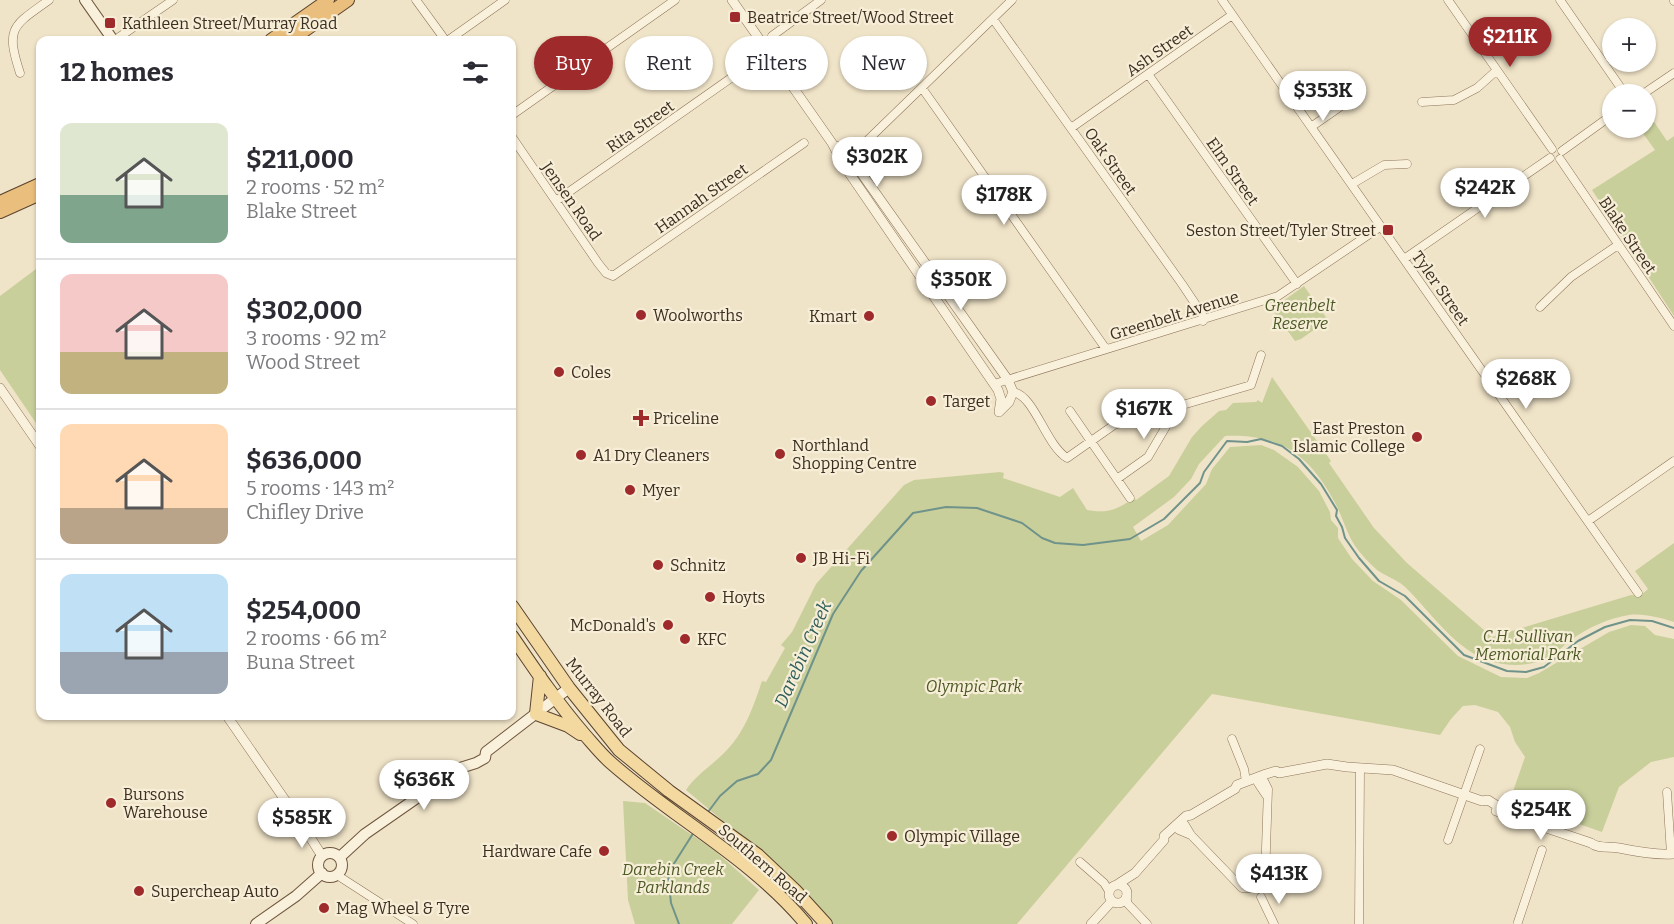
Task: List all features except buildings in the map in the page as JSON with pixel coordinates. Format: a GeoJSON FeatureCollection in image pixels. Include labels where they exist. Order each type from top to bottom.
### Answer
{"type":"FeatureCollection","features":[{"type":"Feature","properties":{"kind":"highway"},"geometry":{"type":"LineString","coordinates":[[277,36],[328,0]]}},
{"type":"Feature","properties":{"kind":"highway"},"geometry":{"type":"LineString","coordinates":[[297,36],[348,0]]}},
{"type":"Feature","properties":{"kind":"highway"},"geometry":{"type":"LineString","coordinates":[[0,202],[36,186]]}},
{"type":"Feature","properties":{"kind":"highway"},"geometry":{"type":"LineString","coordinates":[[0,212],[36,196]]}},
{"type":"Feature","properties":{"kind":"main road"},"geometry":{"type":"LineString","coordinates":[[85,0],[111,36]]}},
{"type":"Feature","properties":{"kind":"main road","name":"Murray Road"},"geometry":{"type":"LineString","coordinates":[[516,612],[569,688],[619,750],[669,791],[705,816]]}},
{"type":"Feature","properties":{"kind":"main road","name":"Murray Road"},"geometry":{"type":"LineString","coordinates":[[516,642],[556,699],[608,760],[696,828]]}},
{"type":"Feature","properties":{"kind":"main road"},"geometry":{"type":"LineString","coordinates":[[536,714],[540,676]]}},
{"type":"Feature","properties":{"kind":"main road"},"geometry":{"type":"LineString","coordinates":[[340,857],[365,834],[467,764],[476,763],[485,758],[486,752],[569,688]]}},
{"type":"Feature","properties":{"kind":"main road"},"geometry":{"type":"LineString","coordinates":[[536,714],[568,726],[592,743]]}},
{"type":"Feature","properties":{"kind":"main road"},"geometry":{"type":"LineString","coordinates":[[660,802],[669,791]]}},
{"type":"Feature","properties":{"kind":"main road","name":"Southern Road"},"geometry":{"type":"LineString","coordinates":[[705,816],[773,869],[826,924]]}},
{"type":"Feature","properties":{"kind":"main road","name":"Southern Road"},"geometry":{"type":"LineString","coordinates":[[696,828],[716,842],[785,902],[806,924]]}},
{"type":"Feature","properties":{"kind":"main road"},"geometry":{"type":"LineString","coordinates":[[333,853],[340,857],[342,866],[337,875],[328,876],[322,873],[318,866],[322,856],[333,853]]}},
{"type":"Feature","properties":{"kind":"main road"},"geometry":{"type":"LineString","coordinates":[[256,924],[296,896],[322,873]]}},
{"type":"Feature","properties":{"kind":"street"},"geometry":{"type":"LineString","coordinates":[[20,73],[12,45],[14,33],[20,21],[49,0]]}},
{"type":"Feature","properties":{"kind":"street"},"geometry":{"type":"LineString","coordinates":[[120,36],[173,0]]}},
{"type":"Feature","properties":{"kind":"street"},"geometry":{"type":"LineString","coordinates":[[416,0],[444,36]]}},
{"type":"Feature","properties":{"kind":"street"},"geometry":{"type":"LineString","coordinates":[[451,36],[505,0]]}},
{"type":"Feature","properties":{"kind":"street"},"geometry":{"type":"LineString","coordinates":[[516,112],[675,0]]}},
{"type":"Feature","properties":{"kind":"street"},"geometry":{"type":"LineString","coordinates":[[732,0],[757,36]]}},
{"type":"Feature","properties":{"kind":"street"},"geometry":{"type":"LineString","coordinates":[[772,36],[821,0]]}},
{"type":"Feature","properties":{"kind":"street"},"geometry":{"type":"LineString","coordinates":[[927,83],[1012,0]]}},
{"type":"Feature","properties":{"kind":"street","name":"Tyler Street"},"geometry":{"type":"LineString","coordinates":[[1222,0],[1638,593]]}},
{"type":"Feature","properties":{"kind":"street"},"geometry":{"type":"LineString","coordinates":[[1448,0],[1551,153]]}},
{"type":"Feature","properties":{"kind":"street"},"geometry":{"type":"LineString","coordinates":[[1560,0],[1618,84]]}},
{"type":"Feature","properties":{"kind":"street","name":"Ash Street"},"geometry":{"type":"LineString","coordinates":[[1071,128],[1232,15]]}},
{"type":"Feature","properties":{"kind":"street","name":"Oak Street"},"geometry":{"type":"LineString","coordinates":[[993,19],[1182,284],[1202,314],[1203,321]]}},
{"type":"Feature","properties":{"kind":"street"},"geometry":{"type":"LineString","coordinates":[[1422,102],[1454,100],[1477,88],[1496,71]]}},
{"type":"Feature","properties":{"kind":"street"},"geometry":{"type":"LineString","coordinates":[[1656,85],[1674,73]]}},
{"type":"Feature","properties":{"kind":"street","name":"Elm Street"},"geometry":{"type":"LineString","coordinates":[[1148,74],[1297,284]]}},
{"type":"Feature","properties":{"kind":"street","name":"Rita Street"},"geometry":{"type":"LineString","coordinates":[[556,201],[725,82]]}},
{"type":"Feature","properties":{"kind":"street"},"geometry":{"type":"LineString","coordinates":[[795,90],[832,143],[847,160],[985,345],[1008,380],[1013,392],[1009,402],[999,412],[1001,399],[996,387],[847,160]]}},
{"type":"Feature","properties":{"kind":"street"},"geometry":{"type":"LineString","coordinates":[[847,160],[920,90]]}},
{"type":"Feature","properties":{"kind":"street"},"geometry":{"type":"LineString","coordinates":[[923,90],[1106,349]]}},
{"type":"Feature","properties":{"kind":"street"},"geometry":{"type":"LineString","coordinates":[[1311,127],[1354,97]]}},
{"type":"Feature","properties":{"kind":"street"},"geometry":{"type":"LineString","coordinates":[[1404,259],[1556,148],[1561,155],[1602,124]]}},
{"type":"Feature","properties":{"kind":"street","name":"Jensen Road"},"geometry":{"type":"LineString","coordinates":[[516,143],[606,273],[614,276]]}},
{"type":"Feature","properties":{"kind":"street","name":"Hannah Street"},"geometry":{"type":"LineString","coordinates":[[614,276],[804,143]]}},
{"type":"Feature","properties":{"kind":"street","name":"Blake Street"},"geometry":{"type":"LineString","coordinates":[[1561,155],[1618,245],[1674,326]]}},
{"type":"Feature","properties":{"kind":"street"},"geometry":{"type":"LineString","coordinates":[[1352,184],[1384,165],[1407,164]]}},
{"type":"Feature","properties":{"kind":"street","name":"Greenbelt Avenue"},"geometry":{"type":"LineString","coordinates":[[996,387],[1008,380],[1278,296],[1380,227]]}},
{"type":"Feature","properties":{"kind":"street"},"geometry":{"type":"LineString","coordinates":[[1540,307],[1571,277],[1618,245]]}},
{"type":"Feature","properties":{"kind":"street"},"geometry":{"type":"LineString","coordinates":[[978,359],[979,350],[985,345]]}},
{"type":"Feature","properties":{"kind":"street"},"geometry":{"type":"LineString","coordinates":[[996,387],[1024,398],[1049,438],[1067,458],[1114,425],[1251,385],[1261,355]]}},
{"type":"Feature","properties":{"kind":"street"},"geometry":{"type":"LineString","coordinates":[[0,388],[36,440]]}},
{"type":"Feature","properties":{"kind":"street"},"geometry":{"type":"LineString","coordinates":[[1117,479],[1148,457],[1178,406]]}},
{"type":"Feature","properties":{"kind":"street"},"geometry":{"type":"LineString","coordinates":[[1070,411],[1130,498]]}},
{"type":"Feature","properties":{"kind":"street"},"geometry":{"type":"LineString","coordinates":[[1588,521],[1674,461]]}},
{"type":"Feature","properties":{"kind":"street"},"geometry":{"type":"LineString","coordinates":[[230,720],[322,856]]}},
{"type":"Feature","properties":{"kind":"street"},"geometry":{"type":"LineString","coordinates":[[1180,825],[1242,888],[1257,887],[1265,878],[1268,789],[1254,782],[1244,769],[1232,739]]}},
{"type":"Feature","properties":{"kind":"street"},"geometry":{"type":"LineString","coordinates":[[1448,840],[1480,749]]}},
{"type":"Feature","properties":{"kind":"street"},"geometry":{"type":"LineString","coordinates":[[1091,924],[1164,840],[1164,836],[1237,785],[1254,782],[1272,772],[1279,773],[1323,764],[1398,771],[1482,801],[1488,800],[1501,811],[1591,843],[1608,842],[1617,847],[1644,853],[1672,854],[1667,792]]}},
{"type":"Feature","properties":{"kind":"street"},"geometry":{"type":"LineString","coordinates":[[1359,924],[1360,768]]}},
{"type":"Feature","properties":{"kind":"street"},"geometry":{"type":"LineString","coordinates":[[1517,923],[1542,850]]}},
{"type":"Feature","properties":{"kind":"street"},"geometry":{"type":"LineString","coordinates":[[1080,862],[1118,893],[1147,924]]}},
{"type":"Feature","properties":{"kind":"street"},"geometry":{"type":"LineString","coordinates":[[337,875],[413,924]]}},
{"type":"Feature","properties":{"kind":"street"},"geometry":{"type":"LineString","coordinates":[[1261,897],[1274,924]]}},
{"type":"Feature","properties":{"kind":"green space"},"geometry":{"type":"Polygon","coordinates":[[[1656,125],[1667,141],[1674,136],[1674,316],[1592,190],[1655,150],[1646,138],[1656,138],[1656,125]]]}},
{"type":"Feature","properties":{"kind":"green space"},"geometry":{"type":"Polygon","coordinates":[[[36,269],[36,423],[0,370],[0,296],[36,269]]]}},
{"type":"Feature","properties":{"kind":"green space","name":"Greenbelt Reserve"},"geometry":{"type":"Polygon","coordinates":[[[1304,286],[1328,320],[1295,341],[1272,309],[1304,286]]]}},
{"type":"Feature","properties":{"kind":"green space","name":"Olympic Park"},"geometry":{"type":"Polygon","coordinates":[[[1272,377],[1331,461],[1329,463],[1374,528],[1407,563],[1492,637],[1631,595],[1640,596],[1648,589],[1635,571],[1674,543],[1674,622],[1646,615],[1621,616],[1584,631],[1544,659],[1522,665],[1510,665],[1488,660],[1468,650],[1443,628],[1404,586],[1374,567],[1355,546],[1334,501],[1314,470],[1290,450],[1276,443],[1244,436],[1225,436],[1199,464],[1191,479],[1174,497],[1133,527],[1141,541],[1168,525],[1206,484],[1212,469],[1230,447],[1261,445],[1274,450],[1298,467],[1319,491],[1330,512],[1331,520],[1338,528],[1338,538],[1352,559],[1373,581],[1401,600],[1458,656],[1501,677],[1527,678],[1609,632],[1631,625],[1645,626],[1655,635],[1674,639],[1674,757],[1651,762],[1619,787],[1602,832],[1510,800],[1525,757],[1515,742],[1510,727],[1498,712],[1475,705],[1463,706],[1440,735],[1212,694],[1017,924],[830,924],[755,848],[686,790],[737,738],[751,711],[762,681],[766,682],[785,648],[781,645],[792,632],[816,584],[904,485],[914,480],[1000,472],[1004,473],[1003,478],[1060,497],[1073,488],[1087,510],[1112,510],[1134,498],[1136,500],[1169,476],[1192,437],[1219,411],[1226,410],[1233,403],[1258,400],[1262,403],[1272,377]]]}},
{"type":"Feature","properties":{"kind":"green space","name":"Darebin Creek Parklands"},"geometry":{"type":"Polygon","coordinates":[[[623,801],[645,803],[714,850],[759,890],[732,924],[635,924],[628,900],[623,801]]]}},
{"type":"Feature","properties":{"kind":"waterway","name":"Darebin Creek"},"geometry":{"type":"LineString","coordinates":[[708,812],[720,796],[737,781],[758,774],[771,760],[833,614],[861,571],[913,513],[946,507],[977,508],[1022,523],[1042,538],[1055,543],[1083,545],[1130,539],[1164,519],[1200,483],[1204,472],[1227,441],[1247,442],[1261,439],[1282,446],[1299,459],[1321,484],[1337,510],[1336,516],[1345,538],[1359,558],[1379,581],[1405,596],[1464,655],[1507,671],[1526,672],[1544,667],[1578,641],[1605,627],[1630,620],[1652,621],[1674,628]]}},
{"type":"Feature","properties":{"kind":"waterway","name":"Darebin Creek"},"geometry":{"type":"LineString","coordinates":[[679,924],[671,903],[668,873],[694,832]]}},
{"type":"Feature","properties":{"kind":"place","name":"Beatrice Street/Wood Street"},"geometry":{"type":"Point","coordinates":[735,17]}},
{"type":"Feature","properties":{"kind":"place","name":"Kathleen Street/Murray Road"},"geometry":{"type":"Point","coordinates":[110,23]}},
{"type":"Feature","properties":{"kind":"place","name":"Seston Street/Tyler Street"},"geometry":{"type":"Point","coordinates":[1388,230]}},
{"type":"Feature","properties":{"kind":"place","name":"Woolworths"},"geometry":{"type":"Point","coordinates":[641,315]}},
{"type":"Feature","properties":{"kind":"place","name":"Kmart"},"geometry":{"type":"Point","coordinates":[869,316]}},
{"type":"Feature","properties":{"kind":"place","name":"Coles"},"geometry":{"type":"Point","coordinates":[559,372]}},
{"type":"Feature","properties":{"kind":"place","name":"Target"},"geometry":{"type":"Point","coordinates":[931,401]}},
{"type":"Feature","properties":{"kind":"place","name":"Priceline"},"geometry":{"type":"Point","coordinates":[641,418]}},
{"type":"Feature","properties":{"kind":"place","name":"East Preston Islamic College"},"geometry":{"type":"Point","coordinates":[1417,437]}},
{"type":"Feature","properties":{"kind":"place","name":"Northland Shopping Centre"},"geometry":{"type":"Point","coordinates":[780,454]}},
{"type":"Feature","properties":{"kind":"place","name":"A1 Dry Cleaners"},"geometry":{"type":"Point","coordinates":[581,455]}},
{"type":"Feature","properties":{"kind":"place","name":"Myer"},"geometry":{"type":"Point","coordinates":[630,490]}},
{"type":"Feature","properties":{"kind":"place","name":"JB Hi-Fi"},"geometry":{"type":"Point","coordinates":[801,558]}},
{"type":"Feature","properties":{"kind":"place","name":"Schnitz"},"geometry":{"type":"Point","coordinates":[658,565]}},
{"type":"Feature","properties":{"kind":"place","name":"Hoyts"},"geometry":{"type":"Point","coordinates":[710,597]}},
{"type":"Feature","properties":{"kind":"place","name":"McDonald's"},"geometry":{"type":"Point","coordinates":[668,625]}},
{"type":"Feature","properties":{"kind":"place","name":"KFC"},"geometry":{"type":"Point","coordinates":[685,639]}},
{"type":"Feature","properties":{"kind":"place","name":"Bursons Warehouse"},"geometry":{"type":"Point","coordinates":[111,803]}},
{"type":"Feature","properties":{"kind":"place","name":"Olympic Village"},"geometry":{"type":"Point","coordinates":[892,836]}},
{"type":"Feature","properties":{"kind":"place","name":"Hardware Cafe"},"geometry":{"type":"Point","coordinates":[604,851]}},
{"type":"Feature","properties":{"kind":"place","name":"Supercheap Auto"},"geometry":{"type":"Point","coordinates":[139,891]}},
{"type":"Feature","properties":{"kind":"place","name":"Mag Wheel & Tyre"},"geometry":{"type":"Point","coordinates":[324,908]}},
{"type":"Feature","properties":{"kind":"park label","name":"C.H. Sullivan Memorial Park"},"geometry":{"type":"Point","coordinates":[1528,645]}}]}
